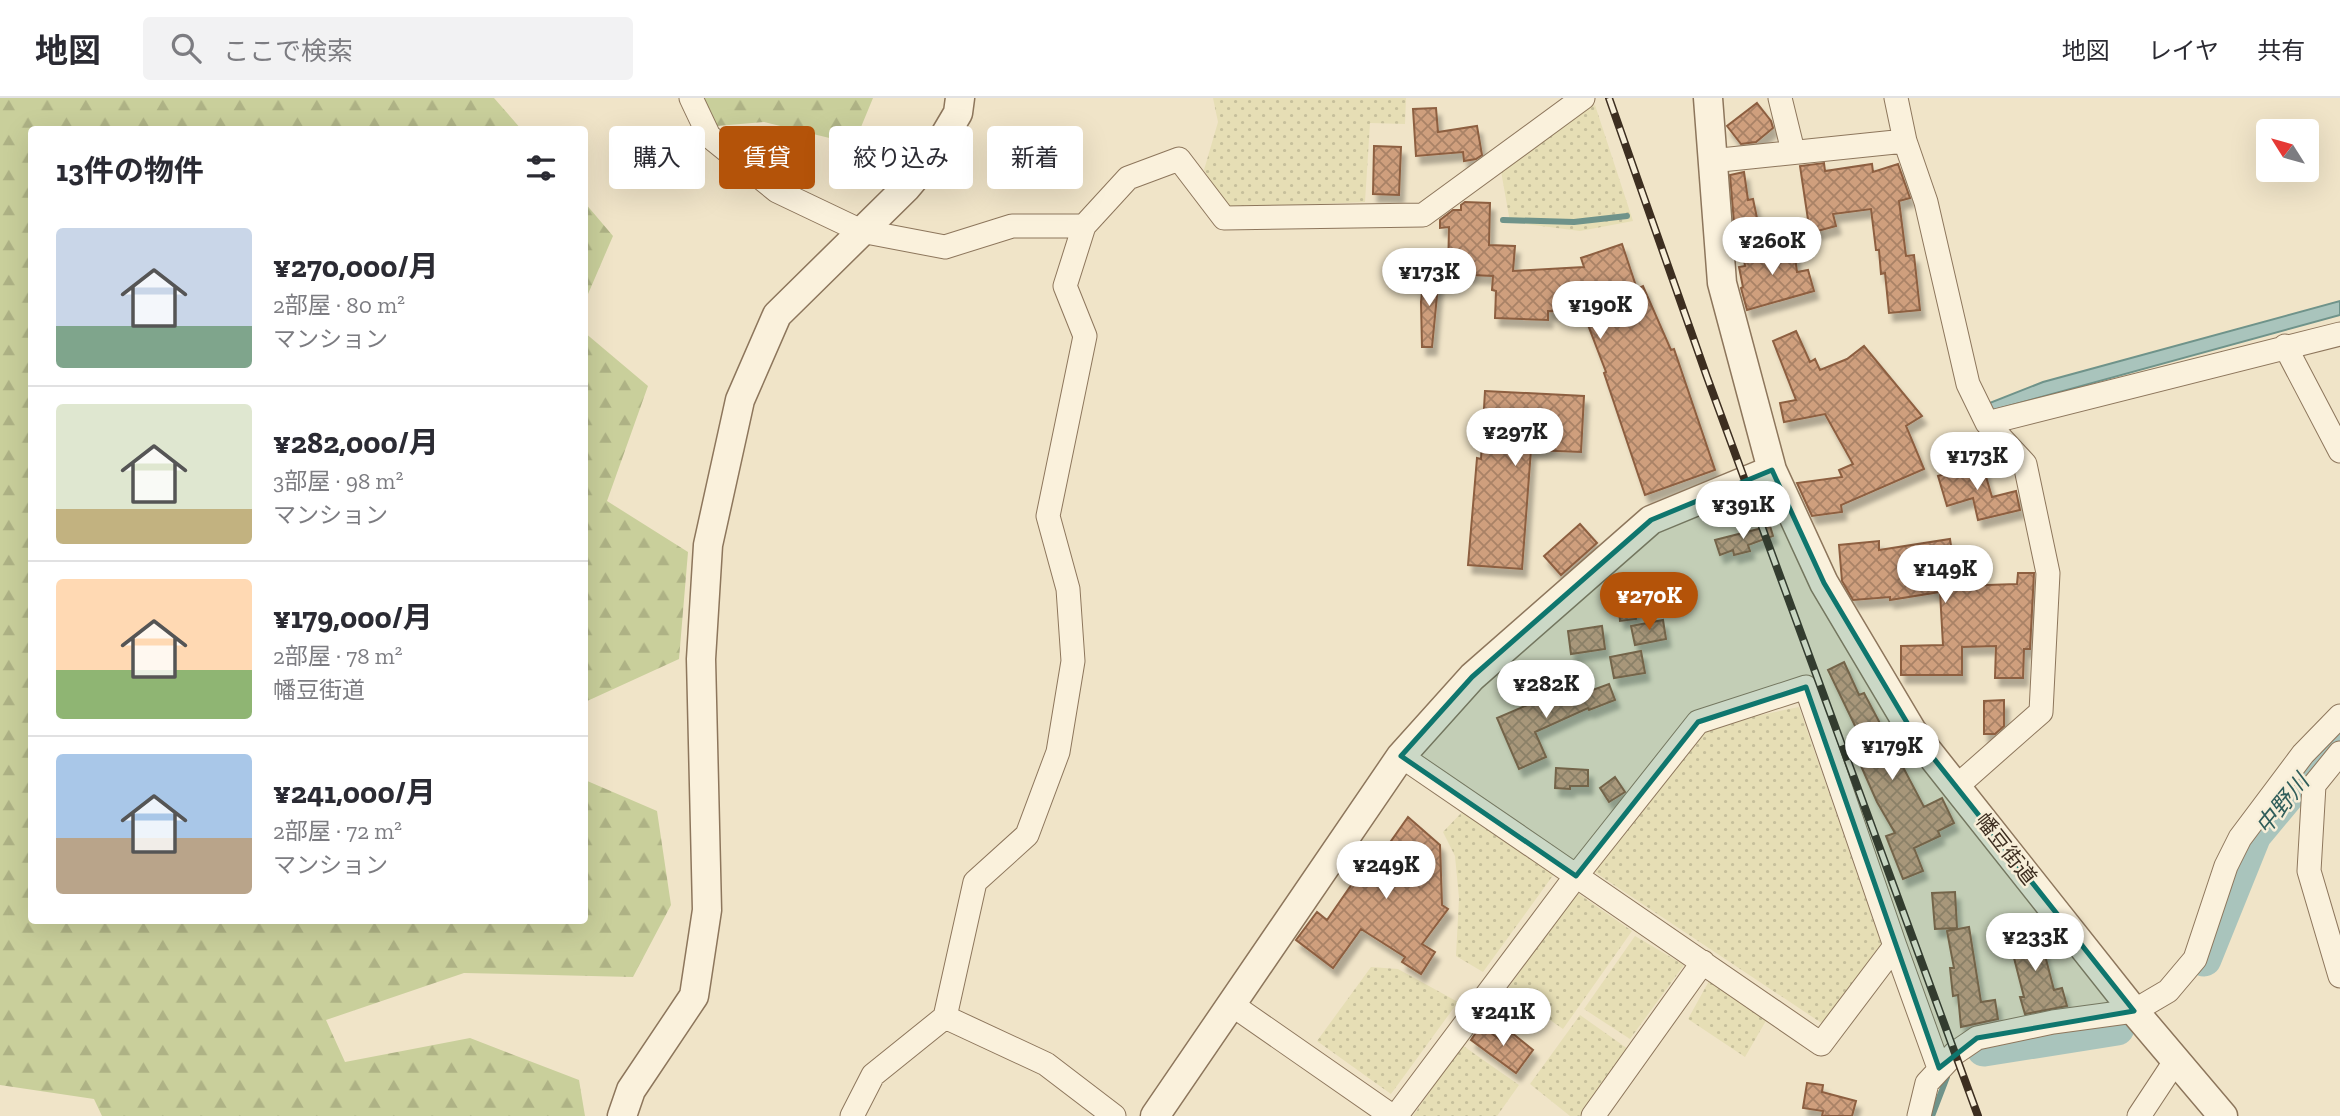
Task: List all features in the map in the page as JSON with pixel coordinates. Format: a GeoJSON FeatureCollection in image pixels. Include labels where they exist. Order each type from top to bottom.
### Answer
{"type":"FeatureCollection","features":[{"type":"Feature","properties":{"kind":"street"},"geometry":{"type":"LineString","coordinates":[[691,98],[709,136],[777,191],[861,231],[945,247],[1012,226],[1084,226]]}},
{"type":"Feature","properties":{"kind":"street"},"geometry":{"type":"LineString","coordinates":[[622,1116],[631,1090],[694,996],[707,910],[701,660],[708,545],[740,400],[776,315],[906,188],[932,157],[958,113],[960,98]]}},
{"type":"Feature","properties":{"kind":"street"},"geometry":{"type":"LineString","coordinates":[[852,1116],[873,1075],[945,1017],[975,882],[1027,835],[1058,752],[1073,661],[1068,589],[1048,516],[1086,336],[1065,286],[1084,226],[1128,178],[1179,159],[1224,218],[1423,215],[1583,98]]}},
{"type":"Feature","properties":{"kind":"street","name":"幡豆街道"},"geometry":{"type":"LineString","coordinates":[[1708,98],[1722,283],[1772,470],[1824,583],[1912,731],[2176,1060]]}},
{"type":"Feature","properties":{"kind":"street"},"geometry":{"type":"LineString","coordinates":[[1780,98],[1793,151]]}},
{"type":"Feature","properties":{"kind":"street"},"geometry":{"type":"LineString","coordinates":[[1896,98],[1905,141],[1926,202],[1968,384],[1987,423],[2025,464],[2048,573],[2041,712],[1957,786]]}},
{"type":"Feature","properties":{"kind":"street"},"geometry":{"type":"LineString","coordinates":[[1712,160],[1905,141]]}},
{"type":"Feature","properties":{"kind":"street"},"geometry":{"type":"LineString","coordinates":[[1987,423],[2340,334]]}},
{"type":"Feature","properties":{"kind":"street"},"geometry":{"type":"LineString","coordinates":[[2285,346],[2340,451]]}},
{"type":"Feature","properties":{"kind":"street"},"geometry":{"type":"LineString","coordinates":[[1155,1116],[1401,756],[1472,677],[1651,520],[1772,470]]}},
{"type":"Feature","properties":{"kind":"street"},"geometry":{"type":"LineString","coordinates":[[1231,1004],[1394,1116],[1576,876],[1698,722],[1806,687],[1939,1068]]}},
{"type":"Feature","properties":{"kind":"street"},"geometry":{"type":"LineString","coordinates":[[1919,1116],[1927,1083],[1955,1053],[1977,1038],[2053,1022],[2134,1011],[2168,991],[2194,959],[2226,866],[2240,838],[2303,754],[2340,716]]}},
{"type":"Feature","properties":{"kind":"street"},"geometry":{"type":"LineString","coordinates":[[2340,753],[2314,785],[2309,871],[2340,976]]}},
{"type":"Feature","properties":{"kind":"street"},"geometry":{"type":"LineString","coordinates":[[1401,756],[1821,1044],[1895,946]]}},
{"type":"Feature","properties":{"kind":"street"},"geometry":{"type":"LineString","coordinates":[[1593,1116],[1703,962]]}},
{"type":"Feature","properties":{"kind":"street"},"geometry":{"type":"LineString","coordinates":[[945,1017],[1046,1064],[1115,1116]]}},
{"type":"Feature","properties":{"kind":"street"},"geometry":{"type":"LineString","coordinates":[[2139,1116],[2176,1060],[2223,1116]]}},
{"type":"Feature","properties":{"kind":"highlighted area"},"geometry":{"type":"Polygon","coordinates":[[[1772,470],[1824,583],[1912,731],[2134,1011],[1977,1038],[1939,1068],[1806,687],[1698,722],[1576,876],[1401,756],[1472,677],[1651,520],[1772,470]]]}},
{"type":"Feature","properties":{"kind":"shaded area"},"geometry":{"type":"Polygon","coordinates":[[[1213,98],[1406,98],[1405,124],[1370,123],[1365,202],[1228,208],[1204,170],[1218,122],[1213,98]]]}},
{"type":"Feature","properties":{"kind":"shaded area"},"geometry":{"type":"Polygon","coordinates":[[[1595,105],[1633,221],[1580,231],[1510,222],[1501,171],[1549,131],[1595,105]]]}},
{"type":"Feature","properties":{"kind":"shaded area"},"geometry":{"type":"Polygon","coordinates":[[[1799,707],[1884,951],[1826,1026],[1593,871],[1707,726],[1799,707]]]}},
{"type":"Feature","properties":{"kind":"shaded area"},"geometry":{"type":"Polygon","coordinates":[[[1465,809],[1554,874],[1483,972],[1456,956],[1459,898],[1455,856],[1443,832],[1465,809]]]}},
{"type":"Feature","properties":{"kind":"shaded area"},"geometry":{"type":"Polygon","coordinates":[[[1576,892],[1632,931],[1563,1029],[1507,990],[1576,892]]]}},
{"type":"Feature","properties":{"kind":"shaded area"},"geometry":{"type":"Polygon","coordinates":[[[1635,936],[1684,965],[1630,1039],[1584,1009],[1635,936]]]}},
{"type":"Feature","properties":{"kind":"shaded area"},"geometry":{"type":"Polygon","coordinates":[[[1371,967],[1398,969],[1458,1002],[1391,1094],[1317,1041],[1371,967]]]}},
{"type":"Feature","properties":{"kind":"shaded area"},"geometry":{"type":"Polygon","coordinates":[[[1709,981],[1767,1019],[1745,1057],[1688,1019],[1709,981]]]}},
{"type":"Feature","properties":{"kind":"shaded area"},"geometry":{"type":"Polygon","coordinates":[[[1580,1015],[1628,1049],[1580,1116],[1570,1116],[1530,1084],[1580,1015]]]}},
{"type":"Feature","properties":{"kind":"shaded area"},"geometry":{"type":"Polygon","coordinates":[[[1462,1045],[1519,1085],[1497,1116],[1413,1116],[1462,1045]]]}},
{"type":"Feature","properties":{"kind":"green space"},"geometry":{"type":"Polygon","coordinates":[[[0,98],[494,98],[518,126],[28,126],[28,924],[588,924],[588,781],[657,811],[671,905],[633,977],[464,973],[326,1020],[345,1062],[470,1038],[579,1080],[585,1116],[102,1116],[94,1099],[0,1085],[0,98]]]}},
{"type":"Feature","properties":{"kind":"green space"},"geometry":{"type":"Polygon","coordinates":[[[704,98],[873,98],[861,126],[829,126],[829,138],[815,134],[815,126],[780,126],[764,122],[717,126],[704,98]]]}},
{"type":"Feature","properties":{"kind":"green space"},"geometry":{"type":"Polygon","coordinates":[[[588,207],[613,236],[588,294],[588,207]]]}},
{"type":"Feature","properties":{"kind":"green space"},"geometry":{"type":"Polygon","coordinates":[[[588,335],[648,386],[607,501],[688,552],[679,659],[588,701],[588,335]]]}},
{"type":"Feature","properties":{"kind":"water"},"geometry":{"type":"Polygon","coordinates":[[[2340,301],[2340,315],[1990,411],[1987,404],[2043,382],[2340,301]]]}},
{"type":"Feature","properties":{"kind":"building"},"geometry":{"type":"Polygon","coordinates":[[[1757,103],[1773,128],[1756,142],[1741,144],[1727,126],[1757,103]]]}},
{"type":"Feature","properties":{"kind":"building"},"geometry":{"type":"Polygon","coordinates":[[[1436,108],[1438,132],[1477,126],[1482,155],[1464,161],[1463,152],[1416,156],[1413,109],[1436,108]]]}},
{"type":"Feature","properties":{"kind":"building"},"geometry":{"type":"Polygon","coordinates":[[[1374,146],[1401,147],[1399,195],[1373,194],[1374,146]]]}},
{"type":"Feature","properties":{"kind":"building"},"geometry":{"type":"Polygon","coordinates":[[[1824,163],[1825,171],[1872,164],[1873,172],[1898,164],[1910,198],[1899,201],[1906,256],[1914,255],[1920,310],[1889,313],[1885,273],[1881,274],[1871,209],[1833,214],[1836,226],[1810,233],[1800,166],[1824,163]]]}},
{"type":"Feature","properties":{"kind":"building"},"geometry":{"type":"Polygon","coordinates":[[[1744,172],[1748,200],[1753,199],[1757,218],[1734,223],[1730,175],[1744,172]]]}},
{"type":"Feature","properties":{"kind":"building"},"geometry":{"type":"Polygon","coordinates":[[[1465,202],[1490,203],[1489,245],[1515,246],[1513,271],[1584,267],[1581,258],[1622,244],[1637,289],[1643,286],[1671,350],[1674,349],[1715,470],[1645,495],[1604,373],[1606,372],[1583,312],[1548,311],[1548,320],[1495,318],[1496,291],[1492,290],[1493,276],[1448,274],[1449,227],[1440,228],[1440,220],[1453,210],[1461,210],[1461,205],[1465,202]]]}},
{"type":"Feature","properties":{"kind":"building"},"geometry":{"type":"Polygon","coordinates":[[[1766,245],[1767,252],[1794,248],[1797,272],[1808,270],[1814,291],[1747,310],[1739,267],[1745,266],[1742,248],[1766,245]]]}},
{"type":"Feature","properties":{"kind":"building"},"geometry":{"type":"Polygon","coordinates":[[[1424,273],[1439,275],[1432,347],[1422,347],[1421,302],[1424,273]]]}},
{"type":"Feature","properties":{"kind":"building"},"geometry":{"type":"Polygon","coordinates":[[[1796,331],[1810,362],[1815,359],[1820,370],[1847,359],[1864,346],[1922,416],[1906,426],[1924,469],[1841,505],[1842,512],[1812,516],[1797,483],[1842,477],[1839,470],[1853,464],[1825,414],[1784,422],[1780,403],[1796,400],[1773,341],[1796,331]]]}},
{"type":"Feature","properties":{"kind":"building"},"geometry":{"type":"Polygon","coordinates":[[[1485,391],[1584,396],[1581,452],[1531,450],[1522,569],[1468,565],[1477,458],[1481,459],[1485,391]]]}},
{"type":"Feature","properties":{"kind":"building"},"geometry":{"type":"Polygon","coordinates":[[[1982,463],[1992,497],[2016,491],[2020,510],[1978,520],[1973,498],[1947,506],[1938,476],[1982,463]]]}},
{"type":"Feature","properties":{"kind":"building"},"geometry":{"type":"Polygon","coordinates":[[[1580,524],[1597,543],[1561,575],[1544,556],[1580,524]]]}},
{"type":"Feature","properties":{"kind":"building"},"geometry":{"type":"Polygon","coordinates":[[[1770,526],[1773,536],[1748,545],[1750,551],[1734,555],[1733,550],[1720,555],[1715,540],[1770,526]]]}},
{"type":"Feature","properties":{"kind":"building"},"geometry":{"type":"Polygon","coordinates":[[[1950,539],[1957,586],[2017,584],[2018,573],[2034,573],[2030,649],[2024,649],[2023,678],[1995,678],[1996,646],[1962,647],[1962,675],[1901,675],[1901,646],[1943,645],[1940,592],[1890,600],[1890,597],[1853,600],[1842,581],[1839,545],[1879,541],[1879,550],[1950,539]]]}},
{"type":"Feature","properties":{"kind":"building"},"geometry":{"type":"Polygon","coordinates":[[[1633,585],[1636,619],[1620,621],[1617,586],[1633,585]]]}},
{"type":"Feature","properties":{"kind":"building"},"geometry":{"type":"Polygon","coordinates":[[[1663,620],[1666,639],[1635,645],[1631,626],[1663,620]]]}},
{"type":"Feature","properties":{"kind":"building"},"geometry":{"type":"Polygon","coordinates":[[[1602,626],[1605,649],[1571,654],[1568,631],[1602,626]]]}},
{"type":"Feature","properties":{"kind":"building"},"geometry":{"type":"Polygon","coordinates":[[[1641,651],[1645,673],[1614,678],[1610,657],[1641,651]]]}},
{"type":"Feature","properties":{"kind":"building"},"geometry":{"type":"Polygon","coordinates":[[[1844,662],[1859,695],[1864,693],[1924,807],[1942,798],[1954,823],[1938,831],[1940,836],[1914,848],[1923,871],[1903,879],[1886,836],[1895,833],[1861,766],[1872,761],[1828,670],[1844,662]]]}},
{"type":"Feature","properties":{"kind":"building"},"geometry":{"type":"Polygon","coordinates":[[[1576,684],[1579,695],[1609,684],[1615,700],[1589,710],[1588,708],[1535,732],[1546,757],[1519,769],[1497,718],[1576,684]]]}},
{"type":"Feature","properties":{"kind":"building"},"geometry":{"type":"Polygon","coordinates":[[[2004,700],[2004,726],[1995,734],[1984,734],[1984,701],[2004,700]]]}},
{"type":"Feature","properties":{"kind":"building"},"geometry":{"type":"Polygon","coordinates":[[[1556,768],[1588,770],[1588,786],[1555,788],[1556,768]]]}},
{"type":"Feature","properties":{"kind":"building"},"geometry":{"type":"Polygon","coordinates":[[[1615,777],[1625,792],[1609,802],[1600,788],[1615,777]]]}},
{"type":"Feature","properties":{"kind":"building"},"geometry":{"type":"Polygon","coordinates":[[[1408,817],[1440,845],[1442,905],[1448,909],[1422,944],[1435,952],[1421,974],[1402,962],[1405,957],[1361,929],[1333,968],[1296,940],[1317,912],[1327,920],[1354,881],[1342,872],[1360,845],[1379,858],[1408,817]]]}},
{"type":"Feature","properties":{"kind":"building"},"geometry":{"type":"Polygon","coordinates":[[[1955,892],[1957,928],[1935,929],[1932,893],[1955,892]]]}},
{"type":"Feature","properties":{"kind":"building"},"geometry":{"type":"Polygon","coordinates":[[[2039,925],[2045,939],[2041,940],[2054,990],[2062,988],[2067,1006],[2025,1014],[2020,997],[2024,997],[2013,954],[2018,952],[2011,936],[2039,925]]]}},
{"type":"Feature","properties":{"kind":"building"},"geometry":{"type":"Polygon","coordinates":[[[1969,927],[1981,1002],[1995,1000],[1998,1019],[1961,1027],[1958,995],[1953,996],[1950,968],[1954,968],[1947,931],[1969,927]]]}},
{"type":"Feature","properties":{"kind":"building"},"geometry":{"type":"Polygon","coordinates":[[[1481,1025],[1504,1043],[1512,1033],[1533,1050],[1516,1073],[1471,1040],[1481,1025]]]}},
{"type":"Feature","properties":{"kind":"building"},"geometry":{"type":"Polygon","coordinates":[[[1807,1083],[1823,1085],[1822,1092],[1856,1101],[1852,1116],[1822,1116],[1823,1111],[1803,1108],[1807,1083]]]}},
{"type":"Feature","properties":{"kind":"waterway"},"geometry":{"type":"LineString","coordinates":[[1503,220],[1574,222],[1627,216]]}},
{"type":"Feature","properties":{"kind":"waterway","name":"中野川"},"geometry":{"type":"LineString","coordinates":[[2204,959],[2254,835],[2340,734]]}},
{"type":"Feature","properties":{"kind":"waterway","name":"中野川"},"geometry":{"type":"LineString","coordinates":[[1984,1049],[2117,1028]]}},
{"type":"Feature","properties":{"kind":"waterway","name":"中野川"},"geometry":{"type":"LineString","coordinates":[[1932,1116],[1947,1077]]}},
{"type":"Feature","properties":{"kind":"railway"},"geometry":{"type":"LineString","coordinates":[[1609,98],[1707,377],[1978,1116]]}}]}
